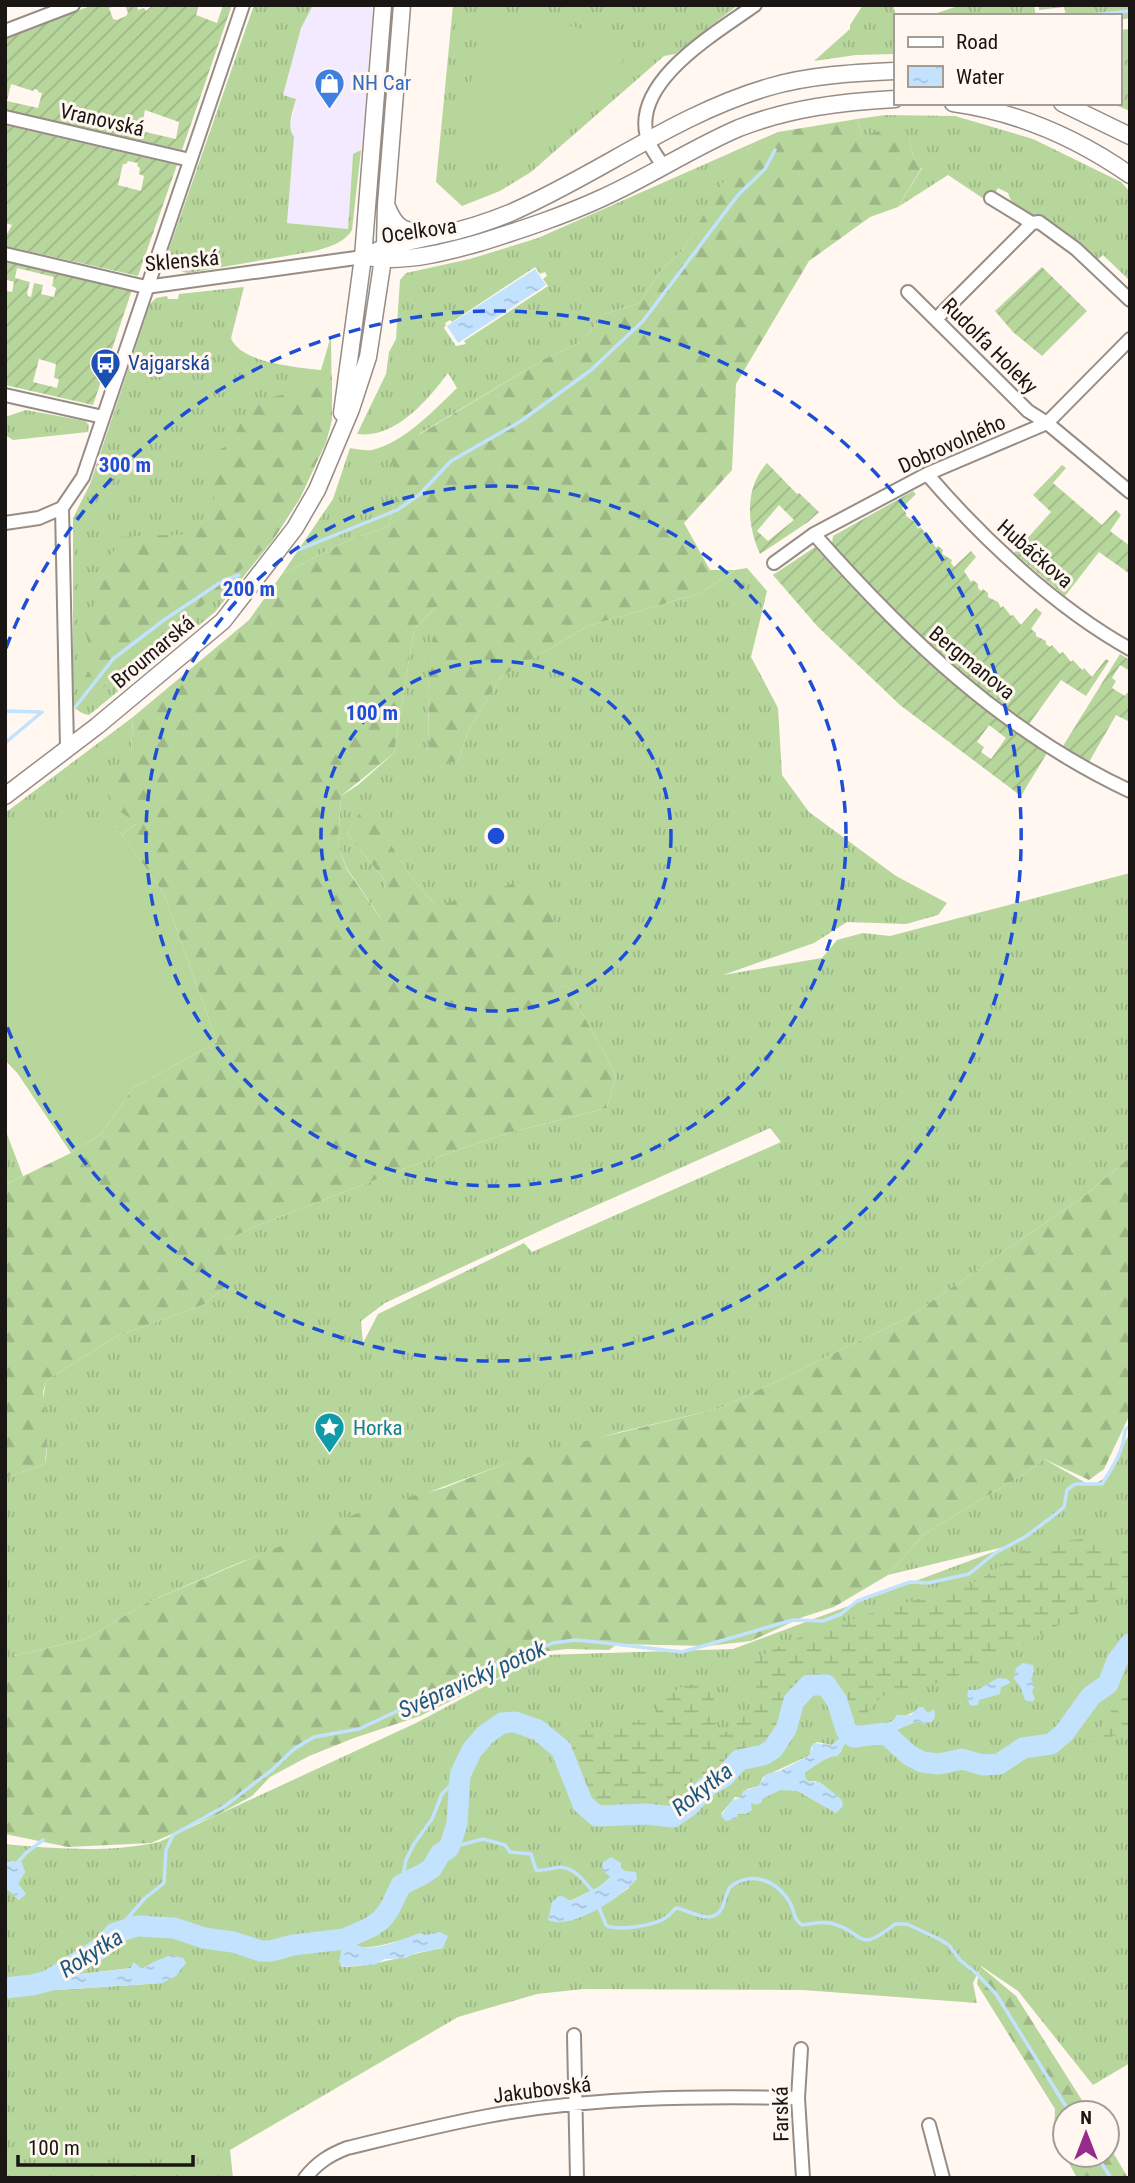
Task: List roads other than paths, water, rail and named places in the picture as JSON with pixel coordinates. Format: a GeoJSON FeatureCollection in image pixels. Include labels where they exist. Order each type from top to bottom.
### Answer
{"type":"FeatureCollection","features":[{"type":"Feature","properties":{"kind":"street"},"geometry":{"type":"LineString","coordinates":[[5,31],[73,5]]}},
{"type":"Feature","properties":{"kind":"street"},"geometry":{"type":"LineString","coordinates":[[5,523],[39,517],[62,508],[83,477],[243,5]]}},
{"type":"Feature","properties":{"kind":"street","name":"Broumarská"},"geometry":{"type":"LineString","coordinates":[[339,440],[363,257],[376,22],[383,5]]}},
{"type":"Feature","properties":{"kind":"street","name":"Broumarská"},"geometry":{"type":"LineString","coordinates":[[5,796],[223,621],[295,528],[317,490],[339,440],[368,358],[384,252],[402,5]]}},
{"type":"Feature","properties":{"kind":"street"},"geometry":{"type":"LineString","coordinates":[[663,166],[648,141],[645,130],[652,93],[659,83],[697,48],[755,5]]}},
{"type":"Feature","properties":{"kind":"street"},"geometry":{"type":"LineString","coordinates":[[376,22],[400,25]]}},
{"type":"Feature","properties":{"kind":"street","name":"Ocelkova"},"geometry":{"type":"LineString","coordinates":[[363,257],[509,214],[560,190],[648,141],[720,106],[768,88],[822,76],[894,71]]}},
{"type":"Feature","properties":{"kind":"street","name":"Ocelkova"},"geometry":{"type":"LineString","coordinates":[[384,252],[403,259],[454,250],[532,227],[603,198],[742,127],[796,110],[827,104],[894,99]]}},
{"type":"Feature","properties":{"kind":"street"},"geometry":{"type":"LineString","coordinates":[[964,105],[991,110],[1066,137],[1109,160],[1130,175]]}},
{"type":"Feature","properties":{"kind":"street"},"geometry":{"type":"LineString","coordinates":[[1067,105],[1130,136]]}},
{"type":"Feature","properties":{"kind":"street","name":"Vranovská"},"geometry":{"type":"LineString","coordinates":[[5,117],[190,160]]}},
{"type":"Feature","properties":{"kind":"street"},"geometry":{"type":"LineString","coordinates":[[991,198],[1076,249],[1130,300]]}},
{"type":"Feature","properties":{"kind":"street"},"geometry":{"type":"LineString","coordinates":[[386,205],[393,222],[401,229],[440,235]]}},
{"type":"Feature","properties":{"kind":"street"},"geometry":{"type":"LineString","coordinates":[[936,319],[1036,223]]}},
{"type":"Feature","properties":{"kind":"street","name":"Sklenská"},"geometry":{"type":"LineString","coordinates":[[5,254],[146,287],[363,257]]}},
{"type":"Feature","properties":{"kind":"street","name":"Rudolfa Holeky"},"geometry":{"type":"LineString","coordinates":[[908,292],[1028,411],[1047,423],[1130,492]]}},
{"type":"Feature","properties":{"kind":"street","name":"Dobrovolného"},"geometry":{"type":"LineString","coordinates":[[774,563],[814,534],[927,474],[1047,423],[1129,343]]}},
{"type":"Feature","properties":{"kind":"street"},"geometry":{"type":"LineString","coordinates":[[9,398],[103,417]]}},
{"type":"Feature","properties":{"kind":"street","name":"Hubáčkova"},"geometry":{"type":"LineString","coordinates":[[927,474],[960,512],[1009,559],[1061,602],[1130,649]]}},
{"type":"Feature","properties":{"kind":"street"},"geometry":{"type":"LineString","coordinates":[[62,508],[67,748]]}},
{"type":"Feature","properties":{"kind":"street","name":"Bergmanova"},"geometry":{"type":"LineString","coordinates":[[814,534],[909,637],[963,684],[1055,751],[1087,771],[1130,791]]}},
{"type":"Feature","properties":{"kind":"street"},"geometry":{"type":"LineString","coordinates":[[574,2035],[577,2178]]}},
{"type":"Feature","properties":{"kind":"street","name":"Farská"},"geometry":{"type":"LineString","coordinates":[[801,2049],[798,2098],[803,2178]]}},
{"type":"Feature","properties":{"kind":"street","name":"Jakubovská"},"geometry":{"type":"LineString","coordinates":[[306,2178],[315,2166],[346,2148],[489,2116],[576,2104],[664,2097],[798,2098]]}},
{"type":"Feature","properties":{"kind":"street"},"geometry":{"type":"LineString","coordinates":[[929,2125],[943,2178]]}},
{"type":"Feature","properties":{"kind":"water"},"geometry":{"type":"Polygon","coordinates":[[[535,269],[546,285],[458,343],[447,326],[535,269]]]}},
{"type":"Feature","properties":{"kind":"water"},"geometry":{"type":"Polygon","coordinates":[[[1023,1663],[1033,1665],[1031,1680],[1035,1686],[1032,1691],[1035,1699],[1032,1702],[1025,1700],[1014,1679],[1016,1668],[1023,1663]]]}},
{"type":"Feature","properties":{"kind":"water"},"geometry":{"type":"Polygon","coordinates":[[[998,1678],[1007,1679],[1011,1683],[1001,1687],[1000,1694],[979,1700],[978,1705],[971,1706],[967,1699],[968,1690],[977,1690],[998,1678]]]}},
{"type":"Feature","properties":{"kind":"water"},"geometry":{"type":"Polygon","coordinates":[[[919,1707],[923,1707],[928,1713],[934,1709],[933,1721],[922,1724],[919,1721],[892,1731],[889,1739],[872,1738],[854,1745],[846,1742],[838,1756],[805,1772],[808,1781],[820,1782],[842,1800],[843,1806],[836,1813],[798,1791],[780,1790],[762,1799],[757,1805],[751,1803],[752,1810],[746,1814],[738,1814],[736,1819],[726,1821],[721,1816],[732,1800],[741,1798],[743,1791],[759,1786],[766,1774],[780,1771],[810,1755],[813,1743],[832,1745],[849,1729],[876,1730],[897,1715],[911,1715],[919,1707]]]}},
{"type":"Feature","properties":{"kind":"water"},"geometry":{"type":"Polygon","coordinates":[[[611,1857],[621,1863],[621,1868],[625,1871],[636,1872],[637,1879],[620,1895],[582,1917],[570,1921],[548,1920],[552,1902],[560,1895],[571,1901],[599,1887],[611,1877],[603,1871],[602,1863],[611,1857]]]}},
{"type":"Feature","properties":{"kind":"water"},"geometry":{"type":"Polygon","coordinates":[[[5,1862],[21,1862],[25,1872],[18,1883],[26,1894],[19,1900],[5,1887],[5,1862]]]}},
{"type":"Feature","properties":{"kind":"water"},"geometry":{"type":"Polygon","coordinates":[[[440,1932],[448,1936],[443,1948],[416,1953],[406,1958],[385,1959],[372,1966],[344,1967],[339,1962],[342,1947],[334,1940],[359,1933],[356,1945],[372,1947],[420,1933],[426,1935],[440,1932]]]}},
{"type":"Feature","properties":{"kind":"water"},"geometry":{"type":"Polygon","coordinates":[[[171,1955],[183,1958],[186,1963],[176,1976],[162,1983],[27,1992],[18,1983],[56,1972],[65,1976],[131,1968],[133,1962],[143,1969],[171,1955]]]}},
{"type":"Feature","properties":{"kind":"waterway"},"geometry":{"type":"LineString","coordinates":[[1102,14],[1130,11]]}},
{"type":"Feature","properties":{"kind":"waterway"},"geometry":{"type":"LineString","coordinates":[[298,550],[397,510],[419,495],[451,461],[521,421],[591,370],[643,321],[738,195],[765,169],[775,150]]}},
{"type":"Feature","properties":{"kind":"waterway"},"geometry":{"type":"LineString","coordinates":[[76,706],[113,659],[164,620],[224,580],[239,575]]}},
{"type":"Feature","properties":{"kind":"waterway"},"geometry":{"type":"LineString","coordinates":[[5,711],[40,712]]}},
{"type":"Feature","properties":{"kind":"waterway"},"geometry":{"type":"LineString","coordinates":[[5,743],[42,712]]}},
{"type":"Feature","properties":{"kind":"waterway","name":"Svépravický potok"},"geometry":{"type":"LineString","coordinates":[[115,1933],[145,1898],[164,1883],[166,1850],[173,1835],[225,1806],[294,1749],[314,1737],[359,1729],[476,1674],[553,1643],[575,1640],[682,1652],[793,1620],[823,1621],[841,1614],[857,1601],[910,1582],[928,1583],[969,1574],[995,1553],[1025,1537],[1057,1513],[1064,1507],[1067,1490],[1075,1484],[1102,1484],[1120,1451],[1125,1430],[1130,1426]]}},
{"type":"Feature","properties":{"kind":"waterway","name":"Rokytka"},"geometry":{"type":"LineString","coordinates":[[5,1988],[48,1981],[102,1947],[115,1933],[137,1926],[174,1928],[261,1951],[344,1939],[371,1927],[382,1919],[390,1908],[401,1885],[432,1868],[440,1854],[449,1848],[457,1824],[460,1775],[472,1750],[485,1735],[502,1723],[515,1722],[538,1730],[561,1749],[583,1804],[597,1816],[646,1814],[673,1817],[689,1806],[705,1788],[725,1776],[739,1760],[763,1755],[773,1749],[786,1729],[794,1701],[809,1685],[826,1685],[837,1701],[846,1730],[854,1737],[885,1733],[909,1755],[922,1762],[939,1764],[962,1759],[983,1765],[999,1764],[1023,1748],[1051,1744],[1064,1733],[1091,1696],[1108,1684],[1117,1661],[1130,1644]]}},
{"type":"Feature","properties":{"kind":"waterway","name":"Rokytka"},"geometry":{"type":"LineString","coordinates":[[401,1885],[406,1860],[414,1844],[432,1819],[442,1794],[460,1775]]}},
{"type":"Feature","properties":{"kind":"waterway"},"geometry":{"type":"LineString","coordinates":[[449,1848],[483,1839],[505,1845],[510,1852],[531,1854],[536,1870],[560,1867],[572,1870],[593,1892]]}},
{"type":"Feature","properties":{"kind":"waterway"},"geometry":{"type":"LineString","coordinates":[[18,1862],[43,1840]]}},
{"type":"Feature","properties":{"kind":"waterway"},"geometry":{"type":"LineString","coordinates":[[598,1905],[606,1925],[619,1928],[656,1922],[676,1908],[707,1917],[718,1914],[730,1887],[746,1879],[754,1879],[777,1887],[791,1904],[797,1920],[802,1925],[830,1923],[866,1940],[895,1924],[907,1924],[949,1945],[960,1960],[996,1994],[1061,2099]]}},
{"type":"Feature","properties":{"kind":"waterway"},"geometry":{"type":"LineString","coordinates":[[1105,2169],[1111,2178]]}},
{"type":"Feature","properties":{"kind":"place","name":"NH Car"},"geometry":{"type":"Point","coordinates":[329,110]}},
{"type":"Feature","properties":{"kind":"place","name":"Vajgarská"},"geometry":{"type":"Point","coordinates":[105,390]}},
{"type":"Feature","properties":{"kind":"place","name":"Horka"},"geometry":{"type":"Point","coordinates":[330,1455]}}]}
